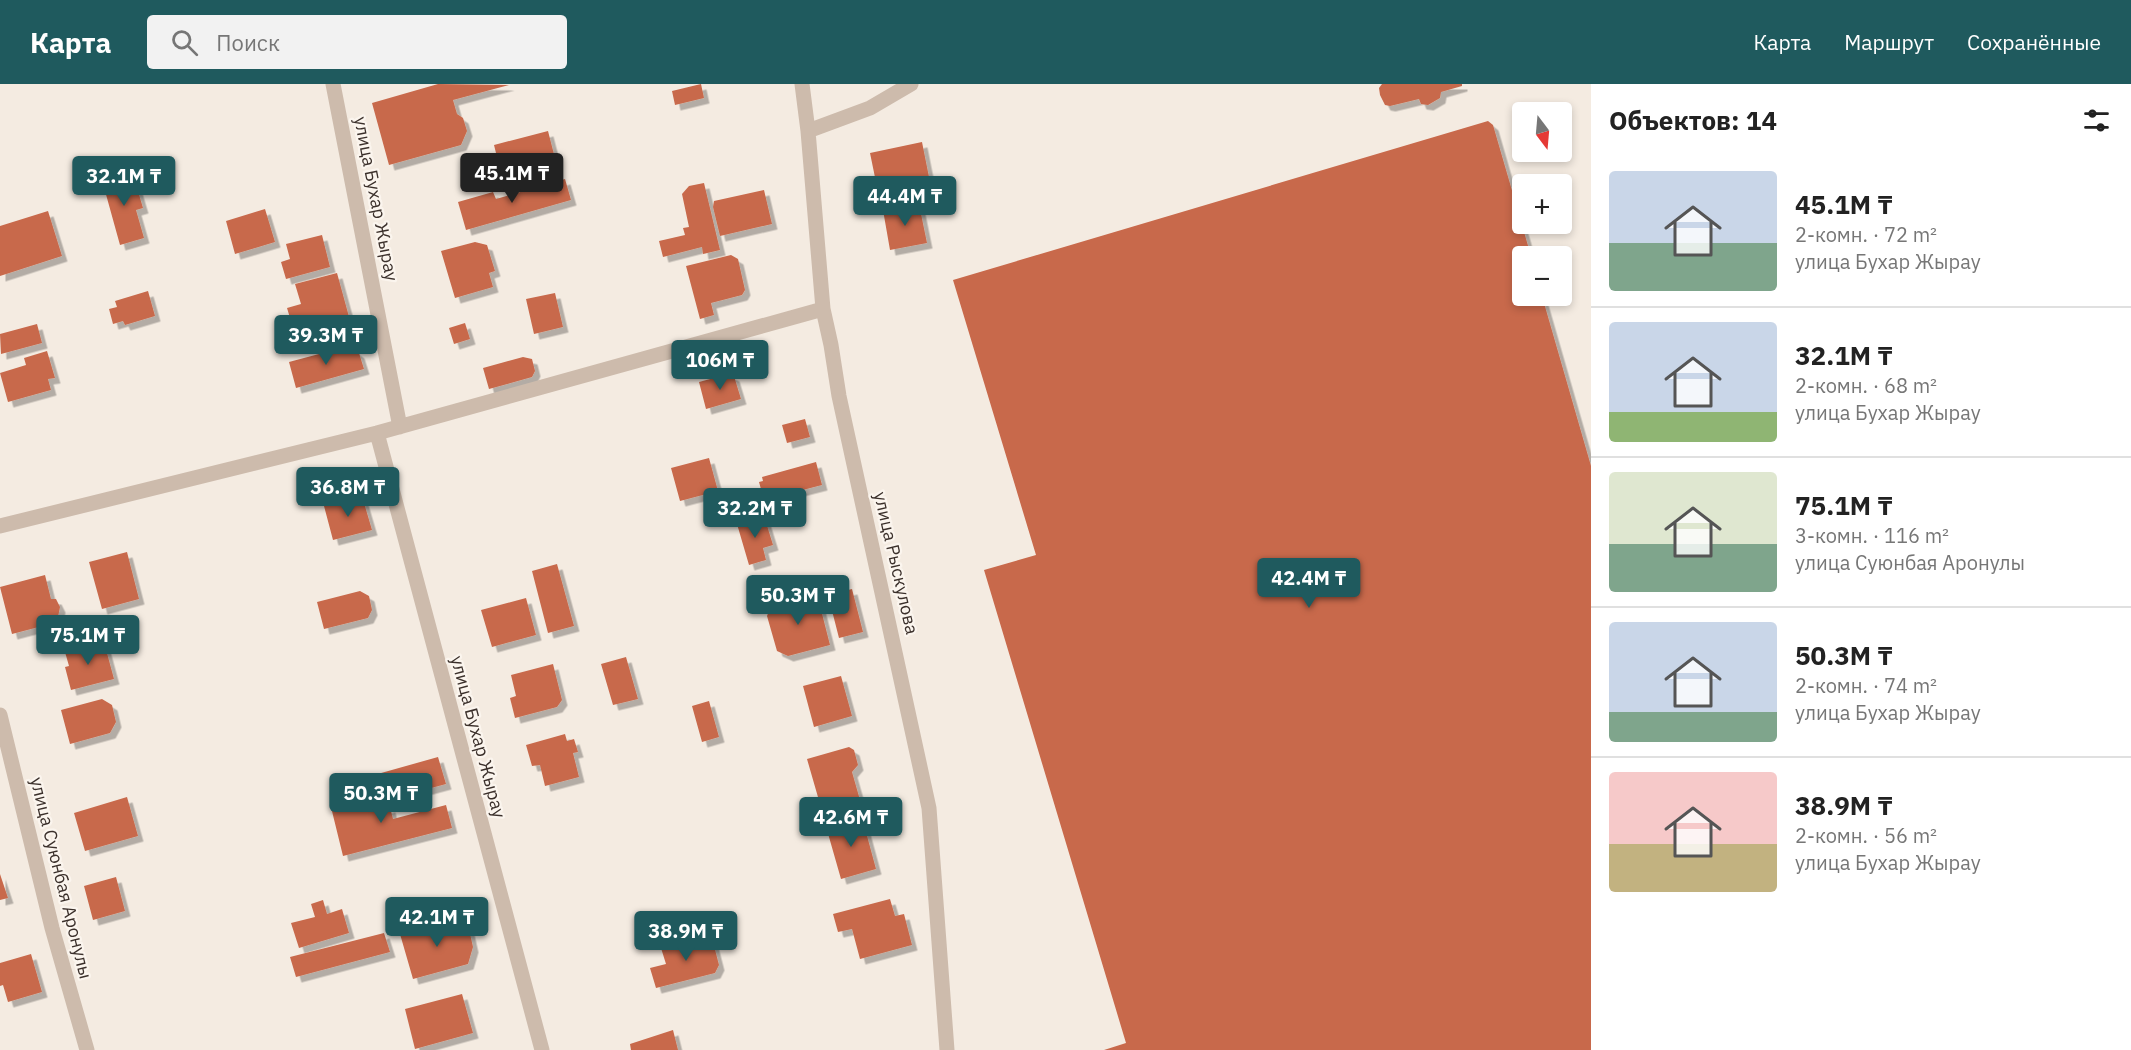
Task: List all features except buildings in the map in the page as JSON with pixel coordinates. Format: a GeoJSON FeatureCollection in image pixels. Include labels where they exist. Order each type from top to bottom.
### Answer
{"type":"FeatureCollection","features":[{"type":"Feature","properties":{"kind":"street","name":"улица Бухар Жырау"},"geometry":{"type":"LineString","coordinates":[[333,84],[400,427]]}},
{"type":"Feature","properties":{"kind":"street","name":"улица Рыскулова"},"geometry":{"type":"LineString","coordinates":[[802,84],[823,309],[839,396],[929,808],[947,1050]]}},
{"type":"Feature","properties":{"kind":"street"},"geometry":{"type":"LineString","coordinates":[[808,131],[870,108],[911,84]]}},
{"type":"Feature","properties":{"kind":"street"},"geometry":{"type":"LineString","coordinates":[[0,526],[377,434],[823,309]]}},
{"type":"Feature","properties":{"kind":"street","name":"улица Бухар Жырау"},"geometry":{"type":"LineString","coordinates":[[377,434],[542,1050]]}},
{"type":"Feature","properties":{"kind":"street","name":"улица Суюнбая Аронулы"},"geometry":{"type":"LineString","coordinates":[[0,715],[52,928],[87,1050]]}}]}
